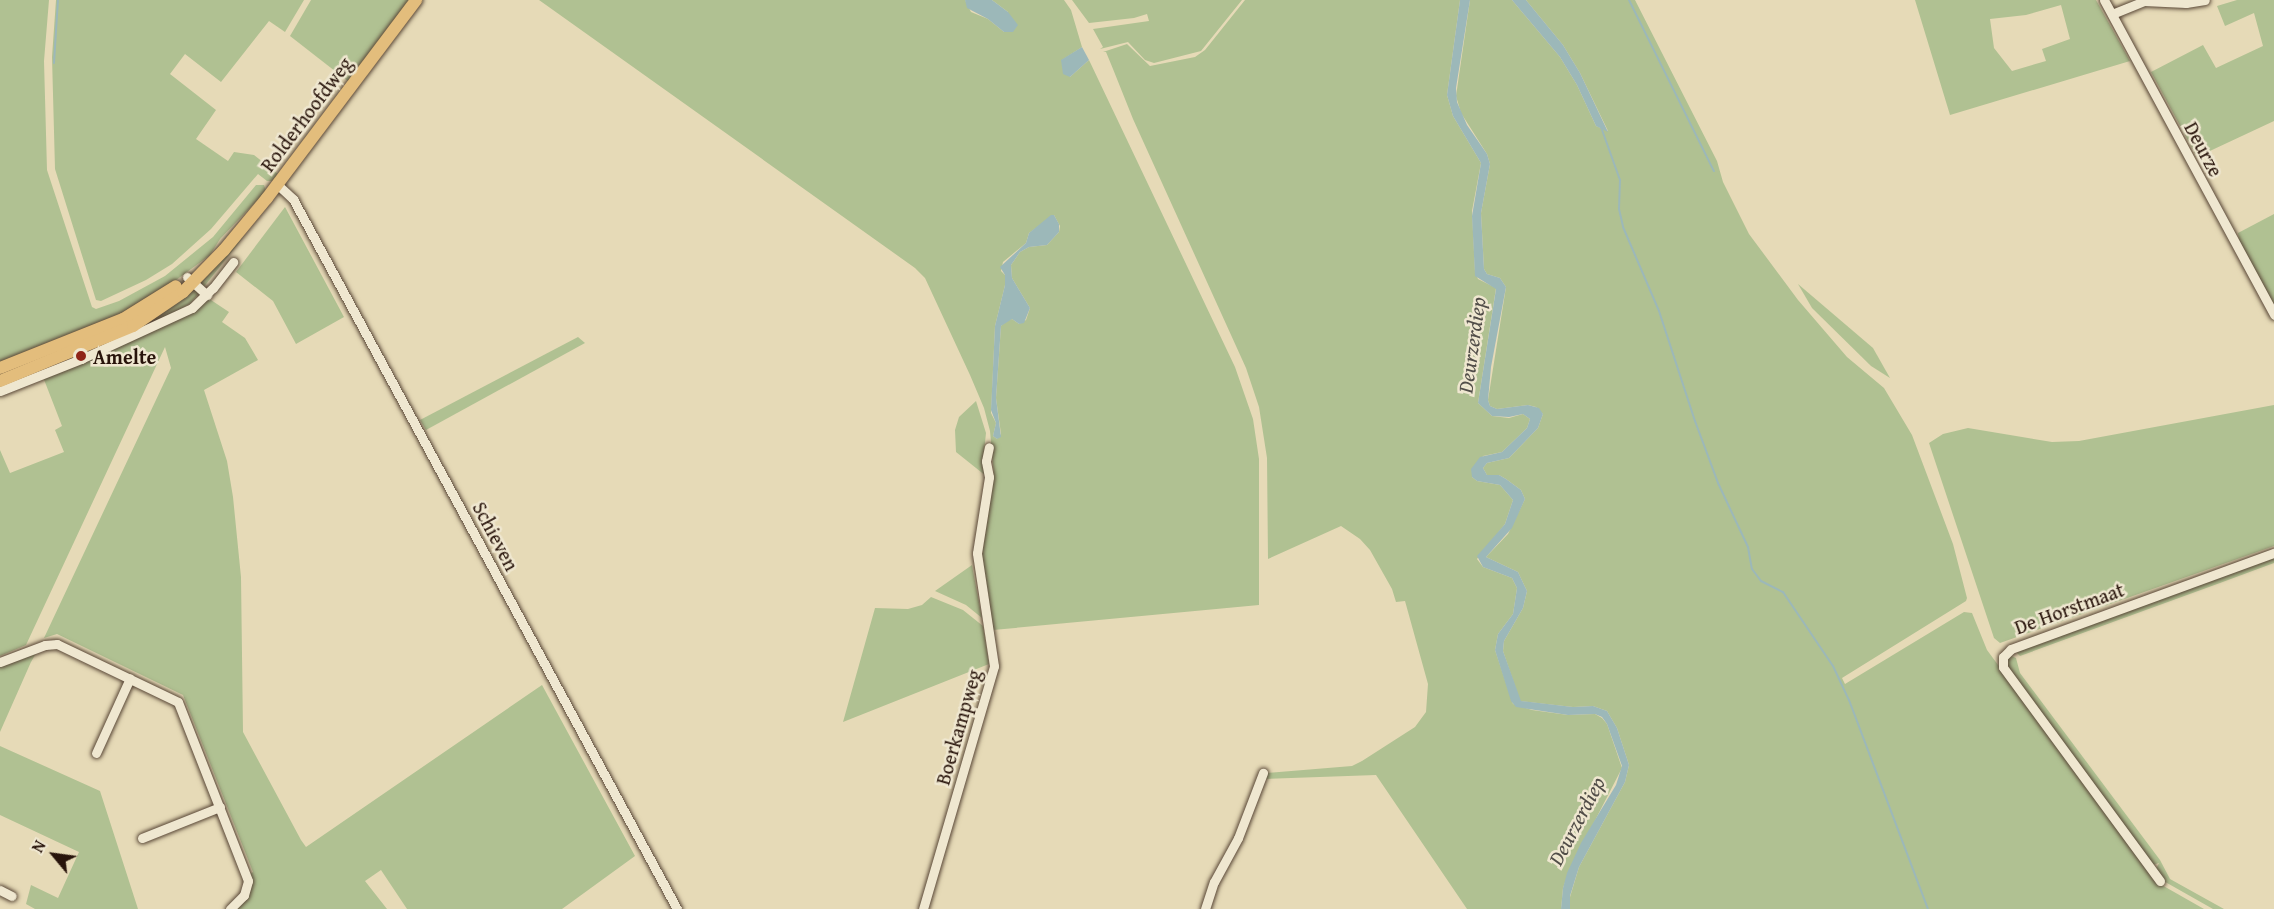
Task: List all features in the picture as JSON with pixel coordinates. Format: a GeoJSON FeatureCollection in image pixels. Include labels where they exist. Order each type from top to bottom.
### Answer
{"type":"FeatureCollection","features":[{"type":"Feature","properties":{"kind":"main road","name":"Rolderhoofdweg"},"geometry":{"type":"LineString","coordinates":[[0,381],[133,326],[225,249],[278,185],[416,0]]}},
{"type":"Feature","properties":{"kind":"main road","name":"Rolderhoofdweg"},"geometry":{"type":"LineString","coordinates":[[0,368],[123,319],[190,280]]}},
{"type":"Feature","properties":{"kind":"street","name":"Deurze"},"geometry":{"type":"LineString","coordinates":[[2104,0],[2274,315]]}},
{"type":"Feature","properties":{"kind":"street"},"geometry":{"type":"LineString","coordinates":[[2112,14],[2144,1],[2186,3],[2205,0]]}},
{"type":"Feature","properties":{"kind":"street","name":"Schieven"},"geometry":{"type":"LineString","coordinates":[[278,185],[293,199],[677,909]]}},
{"type":"Feature","properties":{"kind":"street"},"geometry":{"type":"LineString","coordinates":[[0,391],[81,359],[192,308],[207,295],[233,262]]}},
{"type":"Feature","properties":{"kind":"street"},"geometry":{"type":"LineString","coordinates":[[190,280],[207,295]]}},
{"type":"Feature","properties":{"kind":"street","name":"Boerkampweg"},"geometry":{"type":"LineString","coordinates":[[923,909],[994,666],[977,553],[989,477],[986,461],[989,447]]}},
{"type":"Feature","properties":{"kind":"street","name":"De Horstmaat"},"geometry":{"type":"LineString","coordinates":[[2160,881],[2003,668],[2003,657],[2011,649],[2274,553]]}},
{"type":"Feature","properties":{"kind":"street"},"geometry":{"type":"LineString","coordinates":[[0,662],[45,645],[57,645],[174,699],[182,706],[248,881],[244,895],[230,909]]}},
{"type":"Feature","properties":{"kind":"street"},"geometry":{"type":"LineString","coordinates":[[96,753],[130,678]]}},
{"type":"Feature","properties":{"kind":"street"},"geometry":{"type":"LineString","coordinates":[[1205,909],[1214,882],[1238,838],[1263,773]]}},
{"type":"Feature","properties":{"kind":"street"},"geometry":{"type":"LineString","coordinates":[[142,838],[220,807]]}},
{"type":"Feature","properties":{"kind":"street"},"geometry":{"type":"LineString","coordinates":[[0,890],[12,896]]}},
{"type":"Feature","properties":{"kind":"green space"},"geometry":{"type":"Polygon","coordinates":[[[0,0],[49,0],[44,61],[47,170],[92,307],[96,309],[119,301],[165,276],[213,237],[256,185],[264,185],[266,191],[220,239],[210,255],[168,286],[123,314],[0,363],[0,0]]]}},
{"type":"Feature","properties":{"kind":"green space"},"geometry":{"type":"Polygon","coordinates":[[[56,0],[304,0],[285,32],[269,21],[221,82],[185,54],[170,74],[216,110],[196,139],[228,161],[234,152],[254,155],[278,174],[274,181],[267,181],[258,174],[211,229],[172,264],[146,280],[101,301],[96,300],[55,169],[52,57],[56,0]]]}},
{"type":"Feature","properties":{"kind":"green space"},"geometry":{"type":"Polygon","coordinates":[[[311,0],[412,0],[349,82],[290,36],[311,0]]]}},
{"type":"Feature","properties":{"kind":"green space"},"geometry":{"type":"Polygon","coordinates":[[[539,0],[965,0],[971,12],[988,19],[1004,32],[1008,12],[992,0],[1064,0],[1071,10],[1082,47],[1062,60],[1070,77],[1089,60],[1235,367],[1253,419],[1259,459],[1259,605],[993,630],[981,563],[994,475],[990,431],[984,408],[970,375],[925,278],[915,268],[539,0]],[[1054,215],[1029,233],[1026,243],[1003,262],[1001,271],[1005,275],[1005,285],[995,326],[991,413],[996,423],[993,436],[997,439],[1001,434],[996,398],[1001,326],[1012,319],[1019,324],[1026,320],[1030,308],[1012,278],[1011,265],[1020,252],[1029,247],[1047,245],[1059,232],[1060,226],[1054,215]]]}},
{"type":"Feature","properties":{"kind":"green space"},"geometry":{"type":"Polygon","coordinates":[[[1072,0],[1242,0],[1201,51],[1154,63],[1145,60],[1128,42],[1100,49],[1103,47],[1093,29],[1149,21],[1147,14],[1134,18],[1089,23],[1072,0]]]}},
{"type":"Feature","properties":{"kind":"green space"},"geometry":{"type":"Polygon","coordinates":[[[1245,0],[1460,0],[1447,95],[1453,116],[1481,163],[1472,211],[1475,272],[1478,279],[1496,288],[1478,403],[1492,416],[1509,418],[1523,414],[1530,419],[1527,428],[1502,452],[1483,456],[1472,477],[1477,481],[1500,485],[1513,500],[1505,524],[1477,559],[1483,567],[1512,578],[1517,588],[1513,614],[1498,634],[1495,650],[1513,704],[1532,710],[1568,715],[1595,714],[1602,718],[1607,724],[1622,768],[1569,871],[1563,888],[1561,909],[1467,909],[1376,775],[1266,779],[1267,773],[1352,766],[1362,761],[1415,727],[1426,712],[1428,684],[1405,601],[1396,602],[1392,589],[1370,550],[1360,539],[1341,526],[1268,559],[1267,458],[1259,407],[1246,368],[1133,119],[1106,52],[1103,52],[1127,44],[1150,66],[1195,57],[1205,50],[1245,0]]]}},
{"type":"Feature","properties":{"kind":"green space"},"geometry":{"type":"Polygon","coordinates":[[[1470,0],[1512,0],[1560,57],[1577,85],[1596,126],[1608,131],[1580,73],[1563,45],[1526,0],[1635,0],[1717,161],[1723,182],[1749,234],[1798,300],[1847,357],[1884,388],[1912,435],[1953,544],[1967,598],[1966,601],[1842,678],[1845,684],[1964,612],[1972,613],[1987,650],[2160,884],[2204,909],[1570,909],[1570,897],[1579,867],[1625,782],[1629,765],[1617,728],[1607,711],[1593,706],[1573,707],[1520,701],[1503,651],[1504,641],[1523,608],[1527,591],[1518,572],[1486,557],[1508,534],[1525,499],[1521,490],[1499,475],[1487,475],[1483,468],[1487,463],[1509,458],[1538,428],[1543,414],[1536,407],[1528,405],[1497,409],[1490,406],[1488,400],[1506,287],[1500,278],[1487,274],[1484,269],[1481,213],[1490,164],[1487,154],[1461,113],[1456,96],[1470,0]]]}},
{"type":"Feature","properties":{"kind":"green space"},"geometry":{"type":"Polygon","coordinates":[[[1915,0],[2096,0],[2130,61],[1950,115],[1915,0]],[[2061,5],[2026,15],[1990,19],[1994,48],[2012,71],[2046,61],[2042,49],[2070,39],[2061,5]]]}},
{"type":"Feature","properties":{"kind":"green space"},"geometry":{"type":"Polygon","coordinates":[[[2237,0],[2274,0],[2274,121],[2197,157],[2151,72],[2203,45],[2216,68],[2263,46],[2254,13],[2225,26],[2217,6],[2237,0]]]}},
{"type":"Feature","properties":{"kind":"green space"},"geometry":{"type":"Polygon","coordinates":[[[285,207],[344,317],[296,344],[273,301],[236,272],[285,207]]]}},
{"type":"Feature","properties":{"kind":"green space"},"geometry":{"type":"Polygon","coordinates":[[[2274,214],[2274,305],[2239,240],[2238,233],[2274,214]]]}},
{"type":"Feature","properties":{"kind":"green space"},"geometry":{"type":"Polygon","coordinates":[[[245,235],[191,303],[165,318],[132,329],[205,277],[245,235]]]}},
{"type":"Feature","properties":{"kind":"green space"},"geometry":{"type":"Polygon","coordinates":[[[1798,284],[1873,348],[1890,378],[1871,366],[1812,308],[1798,284]]]}},
{"type":"Feature","properties":{"kind":"green space"},"geometry":{"type":"Polygon","coordinates":[[[208,298],[229,312],[222,322],[245,338],[258,360],[204,390],[227,461],[233,497],[241,577],[243,732],[301,840],[306,847],[542,685],[635,856],[562,909],[407,909],[381,870],[365,881],[387,909],[235,909],[250,891],[250,874],[253,872],[183,695],[57,634],[44,638],[171,368],[165,347],[26,645],[0,656],[0,450],[10,473],[64,452],[55,430],[62,426],[43,377],[158,329],[189,313],[208,298]]]}},
{"type":"Feature","properties":{"kind":"green space"},"geometry":{"type":"Polygon","coordinates":[[[578,337],[585,343],[426,430],[420,420],[578,337]]]}},
{"type":"Feature","properties":{"kind":"green space"},"geometry":{"type":"Polygon","coordinates":[[[976,401],[986,433],[983,461],[986,476],[956,452],[955,430],[959,417],[976,401]]]}},
{"type":"Feature","properties":{"kind":"green space"},"geometry":{"type":"Polygon","coordinates":[[[2274,405],[2274,546],[2000,643],[1994,638],[1929,443],[1943,434],[1968,428],[2052,442],[2079,441],[2274,405]]]}},
{"type":"Feature","properties":{"kind":"green space"},"geometry":{"type":"Polygon","coordinates":[[[2274,555],[2274,563],[2220,583],[2020,656],[2014,650],[2274,555]]]}},
{"type":"Feature","properties":{"kind":"green space"},"geometry":{"type":"Polygon","coordinates":[[[972,565],[982,618],[966,605],[935,591],[972,565]]]}},
{"type":"Feature","properties":{"kind":"green space"},"geometry":{"type":"Polygon","coordinates":[[[931,597],[963,610],[983,626],[989,664],[843,722],[875,608],[908,609],[922,605],[931,597]]]}},
{"type":"Feature","properties":{"kind":"green space"},"geometry":{"type":"Polygon","coordinates":[[[38,650],[31,662],[0,732],[0,665],[38,650]]]}},
{"type":"Feature","properties":{"kind":"green space"},"geometry":{"type":"Polygon","coordinates":[[[2009,655],[2016,658],[2020,673],[2160,860],[2170,879],[2224,909],[2213,909],[2160,879],[2155,871],[2159,863],[2153,865],[2007,668],[2009,655]]]}},
{"type":"Feature","properties":{"kind":"green space"},"geometry":{"type":"Polygon","coordinates":[[[0,746],[100,791],[138,909],[35,909],[26,904],[31,885],[58,898],[79,852],[0,815],[0,746]]]}},
{"type":"Feature","properties":{"kind":"water"},"geometry":{"type":"Polygon","coordinates":[[[965,0],[992,0],[1008,12],[1018,25],[1013,32],[1004,32],[988,19],[967,8],[965,0]]]}},
{"type":"Feature","properties":{"kind":"water"},"geometry":{"type":"Polygon","coordinates":[[[1460,0],[1470,0],[1456,88],[1457,102],[1467,125],[1487,154],[1490,164],[1481,213],[1484,269],[1487,274],[1500,278],[1506,287],[1491,367],[1488,400],[1490,406],[1497,409],[1528,405],[1539,408],[1543,414],[1538,428],[1509,458],[1487,463],[1483,468],[1487,475],[1499,475],[1521,490],[1525,499],[1512,528],[1486,557],[1518,572],[1527,591],[1523,608],[1504,641],[1503,651],[1521,701],[1573,707],[1593,706],[1607,711],[1617,728],[1629,765],[1625,782],[1579,867],[1570,896],[1570,909],[1561,909],[1567,873],[1581,843],[1616,785],[1622,766],[1607,724],[1602,717],[1595,714],[1568,715],[1516,707],[1511,701],[1495,650],[1498,634],[1513,614],[1517,588],[1512,578],[1483,567],[1477,556],[1505,524],[1513,500],[1500,485],[1477,481],[1472,477],[1471,469],[1480,457],[1502,452],[1527,428],[1530,419],[1523,414],[1509,417],[1492,416],[1478,403],[1496,289],[1475,276],[1472,216],[1481,163],[1453,116],[1447,95],[1460,0]]]}},
{"type":"Feature","properties":{"kind":"water"},"geometry":{"type":"Polygon","coordinates":[[[1512,0],[1526,0],[1563,45],[1580,73],[1608,132],[1596,126],[1577,85],[1560,57],[1512,0]]]}},
{"type":"Feature","properties":{"kind":"water"},"geometry":{"type":"Polygon","coordinates":[[[1082,47],[1089,60],[1070,77],[1063,74],[1061,60],[1082,47]]]}},
{"type":"Feature","properties":{"kind":"water"},"geometry":{"type":"Polygon","coordinates":[[[1054,215],[1059,224],[1059,232],[1047,245],[1029,247],[1020,252],[1011,265],[1012,278],[1030,308],[1024,323],[1019,324],[1012,319],[1001,326],[996,398],[1001,437],[997,439],[993,436],[996,423],[991,410],[995,326],[1005,285],[1005,275],[1000,267],[1026,243],[1029,233],[1054,215]]]}},
{"type":"Feature","properties":{"kind":"waterway"},"geometry":{"type":"LineString","coordinates":[[54,63],[58,0]]}},
{"type":"Feature","properties":{"kind":"waterway"},"geometry":{"type":"LineString","coordinates":[[1629,0],[1714,171]]}},
{"type":"Feature","properties":{"kind":"waterway"},"geometry":{"type":"LineString","coordinates":[[1601,127],[1620,180],[1619,209],[1623,227],[1659,311],[1718,483],[1748,547],[1752,569],[1761,581],[1783,592],[1833,666],[1849,700],[1928,909]]}},
{"type":"Feature","properties":{"kind":"place","name":"Amelte"},"geometry":{"type":"Point","coordinates":[81,356]}},
{"type":"Feature","properties":{"kind":"water label","name":"Deurzerdiep"},"geometry":{"type":"Point","coordinates":[1472,345]}},
{"type":"Feature","properties":{"kind":"water label","name":"Deurzerdiep"},"geometry":{"type":"Point","coordinates":[1577,821]}}]}
